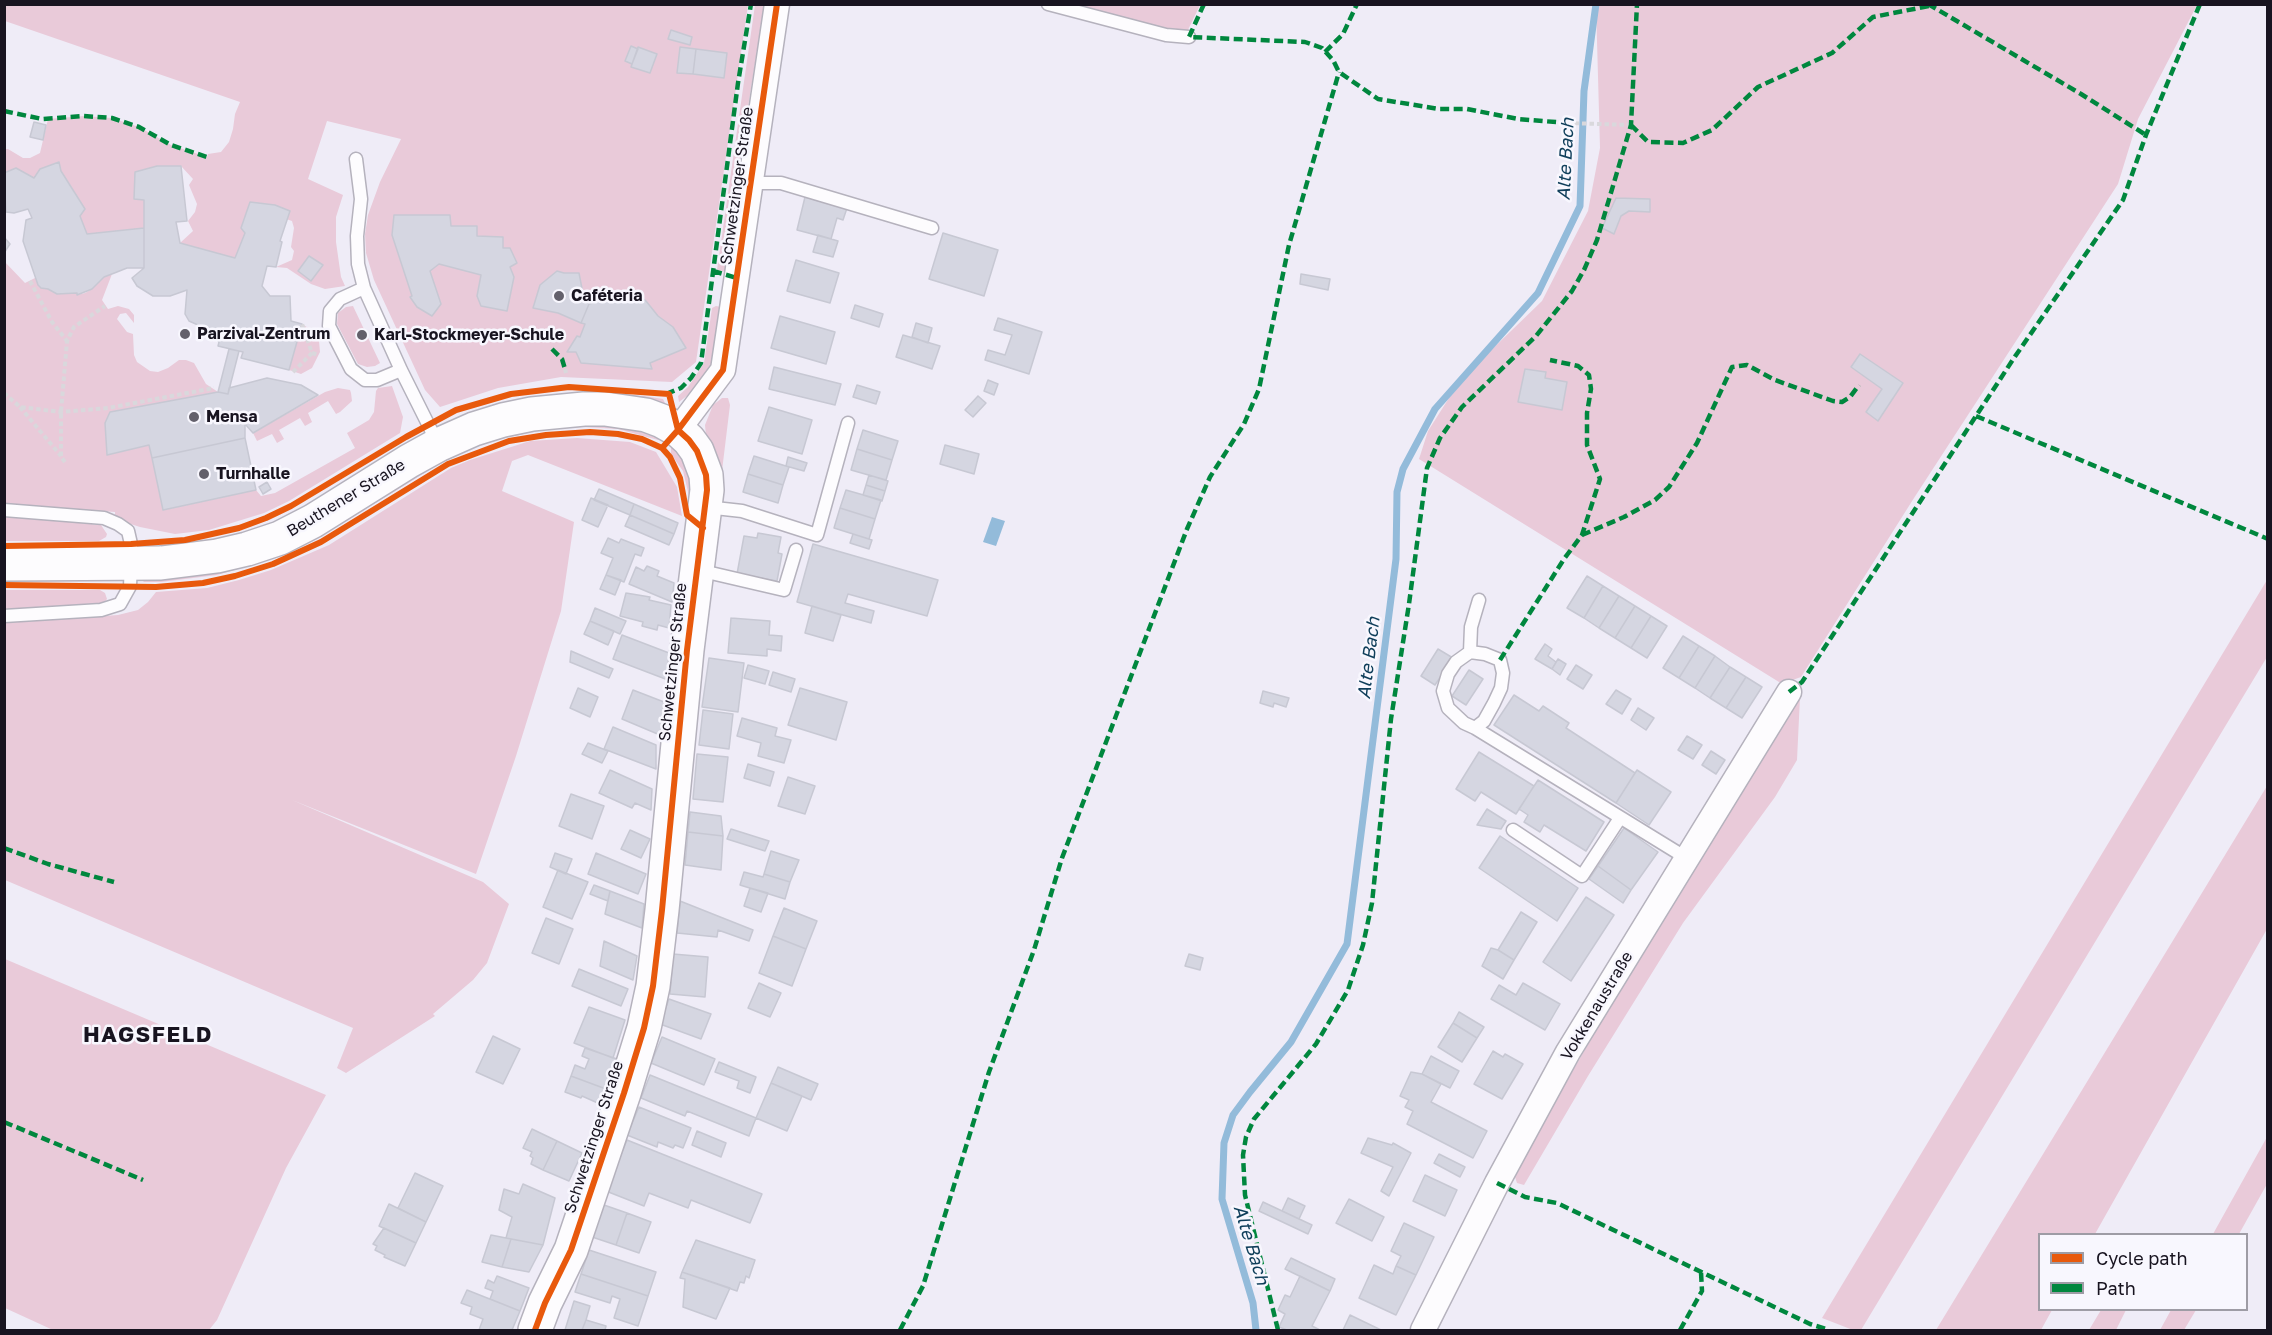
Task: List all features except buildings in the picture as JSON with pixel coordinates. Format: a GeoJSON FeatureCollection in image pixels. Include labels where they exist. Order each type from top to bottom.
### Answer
{"type":"FeatureCollection","features":[{"type":"Feature","properties":{"kind":"main road","name":"Beuthener Straße"},"geometry":{"type":"LineString","coordinates":[[4,564],[161,563],[217,556],[280,538],[313,521],[438,445],[474,429],[503,420],[560,410],[605,409],[628,412],[662,421],[678,430]]}},
{"type":"Feature","properties":{"kind":"main road","name":"Schwetzinger Straße"},"geometry":{"type":"LineString","coordinates":[[535,1330],[545,1303],[571,1250],[624,1093],[644,1028],[653,986],[687,650],[705,507],[706,475],[702,461],[689,440],[678,430]]}},
{"type":"Feature","properties":{"kind":"street","name":"Schwetzinger Straße"},"geometry":{"type":"LineString","coordinates":[[678,430],[723,370],[777,4]]}},
{"type":"Feature","properties":{"kind":"street","name":"Vokkenaustraße"},"geometry":{"type":"LineString","coordinates":[[1423,1330],[1497,1183],[1568,1052],[1789,692]]}},
{"type":"Feature","properties":{"kind":"lane"},"geometry":{"type":"LineString","coordinates":[[1048,4],[1166,35],[1189,37]]}},
{"type":"Feature","properties":{"kind":"lane"},"geometry":{"type":"LineString","coordinates":[[356,159],[362,199],[357,236],[358,264],[364,288],[438,445]]}},
{"type":"Feature","properties":{"kind":"lane"},"geometry":{"type":"LineString","coordinates":[[751,183],[781,183],[932,228]]}},
{"type":"Feature","properties":{"kind":"lane"},"geometry":{"type":"LineString","coordinates":[[364,288],[340,299],[330,312],[329,326],[351,369],[365,381],[377,381],[401,370]]}},
{"type":"Feature","properties":{"kind":"lane"},"geometry":{"type":"LineString","coordinates":[[705,507],[742,511],[817,535],[848,423]]}},
{"type":"Feature","properties":{"kind":"lane"},"geometry":{"type":"LineString","coordinates":[[4,510],[104,519],[128,531],[131,544],[130,586],[120,604],[101,610],[4,616]]}},
{"type":"Feature","properties":{"kind":"lane"},"geometry":{"type":"LineString","coordinates":[[697,569],[784,590],[796,550]]}},
{"type":"Feature","properties":{"kind":"lane"},"geometry":{"type":"LineString","coordinates":[[1470,652],[1471,627],[1479,600]]}},
{"type":"Feature","properties":{"kind":"lane"},"geometry":{"type":"LineString","coordinates":[[1475,728],[1484,721],[1489,712],[1501,688],[1503,673],[1500,660],[1485,654],[1470,652],[1456,662],[1448,674],[1443,691],[1448,708],[1464,723],[1688,859]]}},
{"type":"Feature","properties":{"kind":"lane"},"geometry":{"type":"LineString","coordinates":[[1513,830],[1582,876],[1620,818]]}},
{"type":"Feature","properties":{"kind":"path"},"geometry":{"type":"LineString","coordinates":[[1567,123],[1631,125]]}},
{"type":"Feature","properties":{"kind":"path"},"geometry":{"type":"LineString","coordinates":[[30,281],[52,322],[67,341]]}},
{"type":"Feature","properties":{"kind":"path"},"geometry":{"type":"LineString","coordinates":[[61,457],[61,412],[67,341],[74,327],[105,306]]}},
{"type":"Feature","properties":{"kind":"path"},"geometry":{"type":"LineString","coordinates":[[302,324],[312,353]]}},
{"type":"Feature","properties":{"kind":"path"},"geometry":{"type":"LineString","coordinates":[[312,353],[319,355]]}},
{"type":"Feature","properties":{"kind":"path"},"geometry":{"type":"LineString","coordinates":[[293,372],[312,353]]}},
{"type":"Feature","properties":{"kind":"path"},"geometry":{"type":"LineString","coordinates":[[20,407],[61,412],[108,408],[214,388]]}},
{"type":"Feature","properties":{"kind":"path"},"geometry":{"type":"LineString","coordinates":[[4,393],[20,407],[65,462]]}},
{"type":"Feature","properties":{"kind":"shaded area"},"geometry":{"type":"Polygon","coordinates":[[[5,5],[748,5],[696,362],[672,382],[561,377],[498,388],[440,407],[425,390],[374,280],[366,253],[365,234],[368,215],[380,182],[401,139],[327,121],[308,179],[343,195],[336,217],[336,242],[341,277],[345,286],[325,289],[311,284],[287,268],[276,267],[292,260],[294,251],[291,247],[294,228],[292,221],[286,219],[290,211],[275,205],[250,203],[241,228],[245,233],[235,258],[180,243],[193,231],[188,221],[195,212],[197,204],[189,185],[193,179],[181,166],[157,166],[135,172],[134,198],[144,200],[144,228],[87,234],[80,216],[85,209],[61,171],[59,163],[40,169],[34,178],[16,168],[5,173],[5,149],[23,158],[30,158],[40,153],[48,119],[84,116],[112,118],[139,127],[171,145],[207,157],[208,154],[221,152],[229,142],[240,102],[5,21],[5,5]]]}},
{"type":"Feature","properties":{"kind":"shaded area"},"geometry":{"type":"Polygon","coordinates":[[[755,5],[764,5],[739,165],[727,272],[717,270],[755,5]]]}},
{"type":"Feature","properties":{"kind":"shaded area"},"geometry":{"type":"Polygon","coordinates":[[[1075,5],[1200,5],[1187,32],[1175,31],[1075,5]]]}},
{"type":"Feature","properties":{"kind":"shaded area"},"geometry":{"type":"Polygon","coordinates":[[[1596,5],[2197,5],[2138,119],[2118,184],[1801,677],[1787,682],[1779,682],[1419,459],[1428,431],[1449,398],[1481,360],[1542,301],[1588,211],[1600,148],[1596,5]]]}},
{"type":"Feature","properties":{"kind":"shaded area"},"geometry":{"type":"Polygon","coordinates":[[[4,261],[25,283],[37,277],[41,288],[57,294],[85,293],[104,277],[112,274],[102,300],[108,309],[118,306],[129,309],[134,315],[134,323],[126,313],[120,314],[117,319],[127,332],[133,334],[134,355],[137,362],[150,371],[158,372],[179,360],[186,360],[194,363],[206,384],[218,392],[111,412],[105,423],[107,455],[149,445],[164,510],[256,490],[261,496],[275,493],[355,448],[347,433],[369,420],[374,412],[378,388],[392,386],[403,417],[400,433],[289,501],[264,513],[209,530],[175,534],[115,519],[115,512],[5,504],[4,261]]]}},
{"type":"Feature","properties":{"kind":"shaded area"},"geometry":{"type":"Polygon","coordinates":[[[353,306],[380,363],[375,366],[367,367],[358,364],[337,324],[338,313],[346,307],[353,306]]]}},
{"type":"Feature","properties":{"kind":"shaded area"},"geometry":{"type":"Polygon","coordinates":[[[721,307],[711,365],[692,392],[679,402],[678,396],[688,387],[704,363],[712,308],[721,307]]]}},
{"type":"Feature","properties":{"kind":"shaded area"},"geometry":{"type":"Polygon","coordinates":[[[302,324],[313,331],[319,341],[320,352],[312,368],[301,374],[289,370],[302,324]]]}},
{"type":"Feature","properties":{"kind":"shaded area"},"geometry":{"type":"Polygon","coordinates":[[[338,388],[350,390],[352,401],[340,412],[336,414],[328,401],[308,413],[312,422],[305,426],[300,418],[279,430],[284,439],[277,443],[272,434],[257,441],[253,433],[325,392],[338,388]]]}},
{"type":"Feature","properties":{"kind":"shaded area"},"geometry":{"type":"Polygon","coordinates":[[[566,393],[644,396],[663,399],[666,405],[466,414],[498,403],[566,393]]]}},
{"type":"Feature","properties":{"kind":"shaded area"},"geometry":{"type":"Polygon","coordinates":[[[722,398],[728,398],[730,405],[721,479],[706,436],[705,425],[713,405],[722,398]]]}},
{"type":"Feature","properties":{"kind":"shaded area"},"geometry":{"type":"Polygon","coordinates":[[[626,424],[661,438],[658,440],[618,429],[583,427],[543,430],[505,438],[478,446],[444,461],[330,531],[275,558],[217,575],[161,582],[144,582],[141,579],[440,457],[524,427],[626,424]]]}},
{"type":"Feature","properties":{"kind":"shaded area"},"geometry":{"type":"Polygon","coordinates":[[[577,438],[630,442],[656,452],[677,487],[682,516],[528,455],[512,461],[502,491],[574,522],[561,611],[476,874],[292,800],[483,882],[509,904],[487,963],[473,980],[433,1014],[435,1016],[346,1073],[337,1068],[353,1028],[5,880],[5,623],[118,615],[138,610],[156,592],[207,588],[271,570],[329,545],[451,468],[530,441],[577,438]]]}},
{"type":"Feature","properties":{"kind":"shaded area"},"geometry":{"type":"Polygon","coordinates":[[[672,446],[685,460],[693,482],[690,500],[683,471],[671,454],[672,446]]]}},
{"type":"Feature","properties":{"kind":"shaded area"},"geometry":{"type":"Polygon","coordinates":[[[4,516],[101,525],[107,534],[99,541],[5,541],[4,516]]]}},
{"type":"Feature","properties":{"kind":"shaded area"},"geometry":{"type":"Polygon","coordinates":[[[2267,580],[2267,657],[1861,1330],[1853,1330],[1822,1318],[2267,580]]]}},
{"type":"Feature","properties":{"kind":"shaded area"},"geometry":{"type":"Polygon","coordinates":[[[5,590],[100,590],[105,593],[107,599],[103,604],[5,612],[5,590]]]}},
{"type":"Feature","properties":{"kind":"shaded area"},"geometry":{"type":"Polygon","coordinates":[[[1800,697],[1797,760],[1775,797],[1683,923],[1588,1076],[1524,1185],[1517,1183],[1514,1174],[1596,1030],[1800,697]]]}},
{"type":"Feature","properties":{"kind":"shaded area"},"geometry":{"type":"Polygon","coordinates":[[[2267,786],[2267,929],[2096,1233],[2038,1233],[2038,1311],[2051,1311],[2041,1330],[1936,1330],[2267,786]]]}},
{"type":"Feature","properties":{"kind":"shaded area"},"geometry":{"type":"Polygon","coordinates":[[[5,959],[326,1095],[286,1168],[217,1320],[209,1330],[53,1330],[5,1308],[5,959]]]}},
{"type":"Feature","properties":{"kind":"shaded area"},"geometry":{"type":"Polygon","coordinates":[[[2267,1137],[2267,1184],[2240,1233],[2214,1233],[2267,1137]]]}},
{"type":"Feature","properties":{"kind":"shaded area"},"geometry":{"type":"Polygon","coordinates":[[[2100,1311],[2126,1311],[2116,1330],[2089,1330],[2100,1311]]]}},
{"type":"Feature","properties":{"kind":"shaded area"},"geometry":{"type":"Polygon","coordinates":[[[2170,1311],[2195,1311],[2184,1330],[2160,1330],[2170,1311]]]}},
{"type":"Feature","properties":{"kind":"water"},"geometry":{"type":"Polygon","coordinates":[[[992,517],[1005,521],[996,546],[983,542],[992,517]]]}},
{"type":"Feature","properties":{"kind":"waterway","name":"Alte Bach"},"geometry":{"type":"LineString","coordinates":[[1256,1330],[1253,1303],[1222,1199],[1224,1143],[1233,1115],[1291,1042],[1347,944],[1396,559],[1397,492],[1403,469],[1435,409],[1538,293],[1580,206],[1584,91],[1596,4]]}},
{"type":"Feature","properties":{"kind":"marked path"},"geometry":{"type":"LineString","coordinates":[[666,394],[681,388],[701,363],[738,83],[751,4]]}},
{"type":"Feature","properties":{"kind":"marked path"},"geometry":{"type":"LineString","coordinates":[[1204,4],[1189,37],[1305,42],[1322,48],[1333,60],[1339,72],[1378,99],[1439,109],[1467,109],[1518,119],[1567,123]]}},
{"type":"Feature","properties":{"kind":"marked path"},"geometry":{"type":"LineString","coordinates":[[1325,52],[1343,34],[1357,4]]}},
{"type":"Feature","properties":{"kind":"marked path"},"geometry":{"type":"LineString","coordinates":[[1278,1330],[1245,1195],[1243,1155],[1246,1137],[1254,1119],[1316,1044],[1348,990],[1363,945],[1372,903],[1391,719],[1427,468],[1440,438],[1462,407],[1536,336],[1572,291],[1584,270],[1597,240],[1631,125],[1637,4]]}},
{"type":"Feature","properties":{"kind":"marked path"},"geometry":{"type":"LineString","coordinates":[[1928,4],[2146,135]]}},
{"type":"Feature","properties":{"kind":"marked path"},"geometry":{"type":"LineString","coordinates":[[1789,692],[1802,682],[2014,358],[2123,200],[2146,135],[2200,4]]}},
{"type":"Feature","properties":{"kind":"marked path"},"geometry":{"type":"LineString","coordinates":[[1631,125],[1648,142],[1683,143],[1712,130],[1758,87],[1832,53],[1873,17],[1929,6]]}},
{"type":"Feature","properties":{"kind":"marked path"},"geometry":{"type":"LineString","coordinates":[[900,1330],[923,1286],[989,1072],[1034,950],[1062,858],[1187,529],[1210,477],[1244,424],[1259,389],[1289,245],[1339,72]]}},
{"type":"Feature","properties":{"kind":"marked path"},"geometry":{"type":"LineString","coordinates":[[4,111],[42,119],[84,116],[112,118],[139,127],[171,145],[207,157]]}},
{"type":"Feature","properties":{"kind":"marked path"},"geometry":{"type":"LineString","coordinates":[[713,271],[737,278]]}},
{"type":"Feature","properties":{"kind":"marked path"},"geometry":{"type":"LineString","coordinates":[[552,349],[562,359],[565,369]]}},
{"type":"Feature","properties":{"kind":"marked path"},"geometry":{"type":"LineString","coordinates":[[1500,660],[1564,559],[1582,535],[1600,479],[1587,445],[1587,413],[1591,389],[1589,375],[1578,366],[1550,360]]}},
{"type":"Feature","properties":{"kind":"marked path"},"geometry":{"type":"LineString","coordinates":[[1582,535],[1624,517],[1655,500],[1669,487],[1697,443],[1732,367],[1747,365],[1775,380],[1833,401],[1842,402],[1850,397],[1859,385]]}},
{"type":"Feature","properties":{"kind":"marked path"},"geometry":{"type":"LineString","coordinates":[[1976,416],[2268,539]]}},
{"type":"Feature","properties":{"kind":"marked path"},"geometry":{"type":"LineString","coordinates":[[4,848],[48,864],[114,882]]}},
{"type":"Feature","properties":{"kind":"marked path"},"geometry":{"type":"LineString","coordinates":[[4,1122],[143,1180]]}},
{"type":"Feature","properties":{"kind":"marked path"},"geometry":{"type":"LineString","coordinates":[[1497,1183],[1525,1197],[1557,1203],[1810,1324],[1829,1330]]}},
{"type":"Feature","properties":{"kind":"marked path"},"geometry":{"type":"LineString","coordinates":[[1680,1330],[1702,1291],[1701,1272]]}},
{"type":"Feature","properties":{"kind":"cycle path"},"geometry":{"type":"LineString","coordinates":[[535,1330],[545,1303],[571,1250],[624,1093],[644,1028],[653,986],[687,650],[707,490],[706,475],[697,451],[678,430],[723,370],[777,4]]}},
{"type":"Feature","properties":{"kind":"cycle path"},"geometry":{"type":"LineString","coordinates":[[4,546],[131,544],[185,540],[239,528],[291,506],[406,437],[456,410],[511,394],[569,387],[669,394],[678,430],[662,448]]}},
{"type":"Feature","properties":{"kind":"cycle path"},"geometry":{"type":"LineString","coordinates":[[4,585],[156,587],[203,583],[235,576],[273,564],[321,542],[448,464],[509,441],[546,435],[590,432],[618,434],[642,439],[662,448],[670,457],[680,478],[687,515],[703,528]]}},
{"type":"Feature","properties":{"kind":"place","name":"Caféteria"},"geometry":{"type":"Point","coordinates":[559,296]}},
{"type":"Feature","properties":{"kind":"place","name":"Parzival-Zentrum"},"geometry":{"type":"Point","coordinates":[185,334]}},
{"type":"Feature","properties":{"kind":"place","name":"Karl-Stockmeyer-Schule"},"geometry":{"type":"Point","coordinates":[362,335]}},
{"type":"Feature","properties":{"kind":"place","name":"Mensa"},"geometry":{"type":"Point","coordinates":[194,417]}},
{"type":"Feature","properties":{"kind":"place","name":"Turnhalle"},"geometry":{"type":"Point","coordinates":[204,474]}},
{"type":"Feature","properties":{"kind":"district","name":"HAGSFELD"},"geometry":{"type":"Point","coordinates":[148,1035]}}]}
